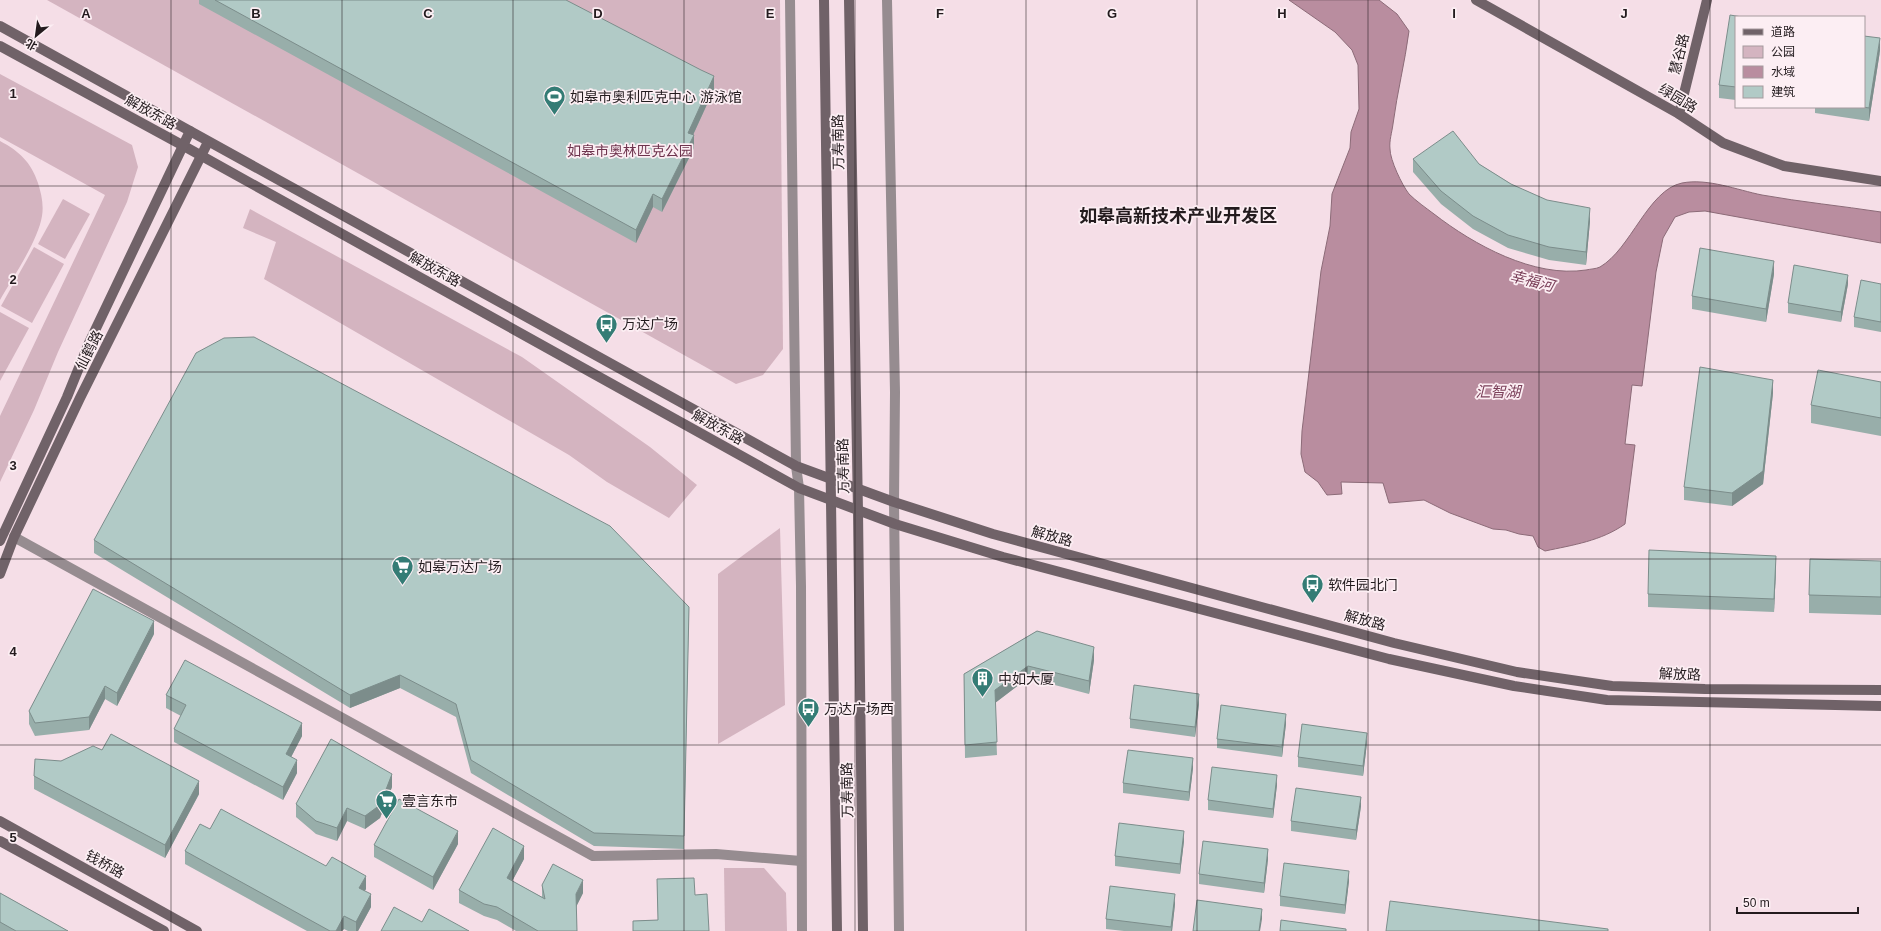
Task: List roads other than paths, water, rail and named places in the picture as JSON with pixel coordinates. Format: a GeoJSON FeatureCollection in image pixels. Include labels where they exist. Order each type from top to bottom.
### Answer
{"type":"FeatureCollection","features":[{"type":"Feature","properties":{"kind":"street"},"geometry":{"type":"LineString","coordinates":[[790,0],[796,466],[799,488],[802,931]]}},
{"type":"Feature","properties":{"kind":"street","name":"万寿南路"},"geometry":{"type":"LineString","coordinates":[[824,0],[836,931]]}},
{"type":"Feature","properties":{"kind":"street","name":"万寿南路"},"geometry":{"type":"LineString","coordinates":[[850,0],[863,931]]}},
{"type":"Feature","properties":{"kind":"street"},"geometry":{"type":"LineString","coordinates":[[887,0],[895,392],[894,502],[899,931]]}},
{"type":"Feature","properties":{"kind":"street","name":"绿园路"},"geometry":{"type":"LineString","coordinates":[[1476,0],[1679,114],[1723,143],[1784,166],[1881,181]]}},
{"type":"Feature","properties":{"kind":"street","name":"慧谷路"},"geometry":{"type":"LineString","coordinates":[[1679,114],[1706,0]]}},
{"type":"Feature","properties":{"kind":"street","name":"解放东路"},"geometry":{"type":"LineString","coordinates":[[0,26],[796,466],[858,487]]}},
{"type":"Feature","properties":{"kind":"street","name":"解放东路"},"geometry":{"type":"LineString","coordinates":[[0,46],[201,155],[799,488],[858,511]]}},
{"type":"Feature","properties":{"kind":"street","name":"仙鹤路"},"geometry":{"type":"LineString","coordinates":[[0,541],[67,397],[89,343],[182,145],[190,132]]}},
{"type":"Feature","properties":{"kind":"street","name":"仙鹤路"},"geometry":{"type":"LineString","coordinates":[[0,574],[14,537],[80,398],[208,142]]}},
{"type":"Feature","properties":{"kind":"street","name":"解放路"},"geometry":{"type":"LineString","coordinates":[[858,487],[894,502],[1008,538],[1394,643],[1517,672],[1612,686],[1881,690]]}},
{"type":"Feature","properties":{"kind":"street","name":"解放路"},"geometry":{"type":"LineString","coordinates":[[858,511],[895,524],[1003,557],[1389,659],[1514,686],[1607,700],[1881,706]]}},
{"type":"Feature","properties":{"kind":"street"},"geometry":{"type":"LineString","coordinates":[[14,537],[593,856],[716,854],[801,861]]}},
{"type":"Feature","properties":{"kind":"street","name":"钱桥路"},"geometry":{"type":"LineString","coordinates":[[0,821],[197,931]]}},
{"type":"Feature","properties":{"kind":"street"},"geometry":{"type":"LineString","coordinates":[[0,841],[164,931]]}},
{"type":"Feature","properties":{"kind":"water","name":"汇智湖"},"geometry":{"type":"Polygon","coordinates":[[[1289,0],[1379,0],[1397,14],[1409,31],[1390,143],[1392,159],[1397,172],[1409,194],[1421,204],[1467,237],[1506,257],[1546,269],[1566,271],[1598,268],[1611,259],[1659,197],[1670,188],[1682,183],[1692,182],[1712,183],[1762,195],[1881,212],[1881,243],[1705,211],[1689,212],[1675,217],[1663,238],[1656,272],[1642,386],[1632,385],[1625,444],[1635,445],[1625,524],[1606,535],[1586,542],[1545,551],[1538,547],[1533,536],[1506,530],[1493,529],[1450,513],[1424,500],[1389,503],[1383,483],[1341,482],[1342,494],[1327,495],[1318,482],[1305,472],[1301,454],[1302,431],[1321,271],[1330,226],[1332,194],[1350,148],[1351,132],[1359,109],[1358,65],[1352,50],[1335,32],[1289,0]]]}},
{"type":"Feature","properties":{"kind":"place","name":"如皋市奥利匹克中心 游泳馆"},"geometry":{"type":"Point","coordinates":[554,116]}},
{"type":"Feature","properties":{"kind":"place","name":"万达广场"},"geometry":{"type":"Point","coordinates":[607,344]}},
{"type":"Feature","properties":{"kind":"place","name":"如皋万达广场"},"geometry":{"type":"Point","coordinates":[403,586]}},
{"type":"Feature","properties":{"kind":"place","name":"软件园北门"},"geometry":{"type":"Point","coordinates":[1313,604]}},
{"type":"Feature","properties":{"kind":"place","name":"中如大厦"},"geometry":{"type":"Point","coordinates":[983,698]}},
{"type":"Feature","properties":{"kind":"place","name":"万达广场西"},"geometry":{"type":"Point","coordinates":[808,728]}},
{"type":"Feature","properties":{"kind":"place","name":"壹言东市"},"geometry":{"type":"Point","coordinates":[387,820]}},
{"type":"Feature","properties":{"kind":"district","name":"如皋高新技术产业开发区"},"geometry":{"type":"Point","coordinates":[1178,216]}},
{"type":"Feature","properties":{"kind":"park label","name":"如皋市奥林匹克公园"},"geometry":{"type":"Point","coordinates":[630,151]}},
{"type":"Feature","properties":{"kind":"water label","name":"幸福河"},"geometry":{"type":"Point","coordinates":[1532,281]}}]}
